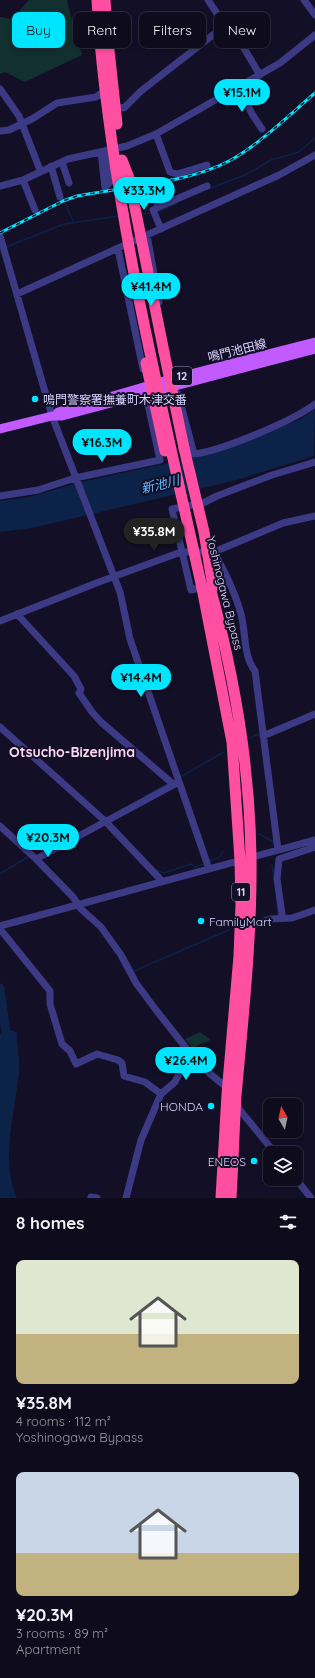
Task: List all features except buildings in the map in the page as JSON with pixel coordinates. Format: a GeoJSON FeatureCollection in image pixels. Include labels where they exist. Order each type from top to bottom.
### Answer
{"type":"FeatureCollection","features":[{"type":"Feature","properties":{"kind":"highway","name":"Yoshinogawa Bypass"},"geometry":{"type":"LineString","coordinates":[[97,0],[99,12]]}},
{"type":"Feature","properties":{"kind":"highway","name":"Yoshinogawa Bypass"},"geometry":{"type":"LineString","coordinates":[[105,0],[106,12]]}},
{"type":"Feature","properties":{"kind":"highway"},"geometry":{"type":"LineString","coordinates":[[107,12],[108,0]]}},
{"type":"Feature","properties":{"kind":"highway","name":"Yoshinogawa Bypass"},"geometry":{"type":"LineString","coordinates":[[105,48],[118,161],[153,369],[206,587],[223,634],[238,718],[248,802],[251,857],[250,926],[221,1198]]}},
{"type":"Feature","properties":{"kind":"highway"},"geometry":{"type":"LineString","coordinates":[[118,161],[129,178],[184,448],[204,532],[206,587]]}},
{"type":"Feature","properties":{"kind":"highway"},"geometry":{"type":"LineString","coordinates":[[118,161],[115,188],[125,255],[146,363],[149,391]]}},
{"type":"Feature","properties":{"kind":"highway","name":"11"},"geometry":{"type":"LineString","coordinates":[[149,391],[165,451],[186,548],[206,587]]}},
{"type":"Feature","properties":{"kind":"highway","name":"Yoshinogawa Bypass"},"geometry":{"type":"LineString","coordinates":[[206,587],[206,608],[232,742],[240,860],[241,905],[232,1096],[231,1198]]}},
{"type":"Feature","properties":{"kind":"main road","name":"鳴門池田線"},"geometry":{"type":"LineString","coordinates":[[0,429],[52,416],[61,410],[149,391],[171,383],[315,342]]}},
{"type":"Feature","properties":{"kind":"main road","name":"鳴門池田線"},"geometry":{"type":"LineString","coordinates":[[171,383],[315,349]]}},
{"type":"Feature","properties":{"kind":"street"},"geometry":{"type":"LineString","coordinates":[[208,0],[216,12]]}},
{"type":"Feature","properties":{"kind":"street"},"geometry":{"type":"LineString","coordinates":[[304,0],[315,15]]}},
{"type":"Feature","properties":{"kind":"street"},"geometry":{"type":"LineString","coordinates":[[0,131],[8,130],[23,124],[57,103],[96,97],[100,94],[117,107],[124,108],[141,91],[214,34]]}},
{"type":"Feature","properties":{"kind":"street"},"geometry":{"type":"LineString","coordinates":[[0,186],[23,180],[40,170],[62,162],[128,146],[156,134],[280,63],[315,35]]}},
{"type":"Feature","properties":{"kind":"street"},"geometry":{"type":"LineString","coordinates":[[243,48],[260,75]]}},
{"type":"Feature","properties":{"kind":"street"},"geometry":{"type":"LineString","coordinates":[[240,86],[252,114],[262,129]]}},
{"type":"Feature","properties":{"kind":"street"},"geometry":{"type":"LineString","coordinates":[[0,89],[23,124],[40,170]]}},
{"type":"Feature","properties":{"kind":"street"},"geometry":{"type":"LineString","coordinates":[[156,134],[170,172],[177,174],[207,165]]}},
{"type":"Feature","properties":{"kind":"street"},"geometry":{"type":"LineString","coordinates":[[17,294],[279,175],[315,155]]}},
{"type":"Feature","properties":{"kind":"street"},"geometry":{"type":"LineString","coordinates":[[62,162],[69,183]]}},
{"type":"Feature","properties":{"kind":"street"},"geometry":{"type":"LineString","coordinates":[[51,166],[60,197]]}},
{"type":"Feature","properties":{"kind":"street"},"geometry":{"type":"LineString","coordinates":[[23,180],[35,210]]}},
{"type":"Feature","properties":{"kind":"street"},"geometry":{"type":"LineString","coordinates":[[161,228],[153,210],[207,186]]}},
{"type":"Feature","properties":{"kind":"street"},"geometry":{"type":"LineString","coordinates":[[153,187],[158,207]]}},
{"type":"Feature","properties":{"kind":"street"},"geometry":{"type":"LineString","coordinates":[[147,235],[172,367],[171,383],[178,394],[194,454],[230,444],[292,418],[315,404]]}},
{"type":"Feature","properties":{"kind":"street"},"geometry":{"type":"LineString","coordinates":[[0,236],[52,416],[123,604],[130,639],[176,783],[209,869]]}},
{"type":"Feature","properties":{"kind":"street"},"geometry":{"type":"LineString","coordinates":[[0,496],[38,490],[160,460],[149,391],[118,249]]}},
{"type":"Feature","properties":{"kind":"street"},"geometry":{"type":"LineString","coordinates":[[229,582],[191,590],[172,509],[203,503],[272,474],[315,462]]}},
{"type":"Feature","properties":{"kind":"street"},"geometry":{"type":"LineString","coordinates":[[0,621],[181,552],[214,552],[283,523],[315,516]]}},
{"type":"Feature","properties":{"kind":"street"},"geometry":{"type":"LineString","coordinates":[[214,552],[229,582],[241,616],[249,664],[255,671],[278,850]]}},
{"type":"Feature","properties":{"kind":"street"},"geometry":{"type":"LineString","coordinates":[[17,614],[74,676],[81,689],[79,693],[92,712],[176,783]]}},
{"type":"Feature","properties":{"kind":"street"},"geometry":{"type":"LineString","coordinates":[[263,736],[315,714]]}},
{"type":"Feature","properties":{"kind":"street"},"geometry":{"type":"LineString","coordinates":[[0,727],[105,822],[162,881]]}},
{"type":"Feature","properties":{"kind":"street"},"geometry":{"type":"LineString","coordinates":[[36,859],[176,783]]}},
{"type":"Feature","properties":{"kind":"street"},"geometry":{"type":"LineString","coordinates":[[0,826],[36,859],[105,933],[121,954],[136,983],[186,1048],[209,1073],[225,1086],[239,1109],[269,1146]]}},
{"type":"Feature","properties":{"kind":"street"},"geometry":{"type":"LineString","coordinates":[[162,1094],[145,1082],[124,1076],[122,1063],[118,1060],[97,1054],[76,1064],[70,1051],[62,1044],[50,1004],[50,991],[0,928],[77,904],[315,840]]}},
{"type":"Feature","properties":{"kind":"street"},"geometry":{"type":"LineString","coordinates":[[281,916],[277,879],[279,860],[315,847]]}},
{"type":"Feature","properties":{"kind":"street"},"geometry":{"type":"LineString","coordinates":[[250,926],[281,916],[292,918],[315,910]]}},
{"type":"Feature","properties":{"kind":"street"},"geometry":{"type":"LineString","coordinates":[[126,1198],[141,1140],[162,1094],[178,1076],[181,1068],[181,1052],[186,1048]]}},
{"type":"Feature","properties":{"kind":"street"},"geometry":{"type":"LineString","coordinates":[[302,1186],[311,1198]]}},
{"type":"Feature","properties":{"kind":"green space"},"geometry":{"type":"Polygon","coordinates":[[[29,0],[67,0],[73,26],[73,48],[80,48],[82,55],[25,82],[5,72],[0,74],[0,17],[12,19],[12,48],[65,48],[65,12],[18,12],[29,0]]]}},
{"type":"Feature","properties":{"kind":"green space"},"geometry":{"type":"Polygon","coordinates":[[[200,1032],[211,1040],[192,1048],[185,1039],[200,1032]]]}},
{"type":"Feature","properties":{"kind":"water","name":"新池川"},"geometry":{"type":"Polygon","coordinates":[[[315,409],[314,456],[233,481],[32,528],[0,532],[0,501],[29,497],[81,482],[214,453],[301,419],[315,409]]]}},
{"type":"Feature","properties":{"kind":"water"},"geometry":{"type":"Polygon","coordinates":[[[5,1029],[17,1032],[19,1057],[19,1072],[9,1152],[12,1183],[17,1198],[0,1198],[0,1034],[5,1029]]]}},
{"type":"Feature","properties":{"kind":"waterway"},"geometry":{"type":"LineString","coordinates":[[208,189],[245,175],[271,160],[299,152],[315,138]]}},
{"type":"Feature","properties":{"kind":"waterway"},"geometry":{"type":"LineString","coordinates":[[62,197],[74,223]]}},
{"type":"Feature","properties":{"kind":"waterway"},"geometry":{"type":"LineString","coordinates":[[157,212],[177,203]]}},
{"type":"Feature","properties":{"kind":"waterway"},"geometry":{"type":"LineString","coordinates":[[141,214],[151,213]]}},
{"type":"Feature","properties":{"kind":"waterway"},"geometry":{"type":"LineString","coordinates":[[6,247],[64,224],[119,216]]}},
{"type":"Feature","properties":{"kind":"waterway"},"geometry":{"type":"LineString","coordinates":[[250,738],[261,733]]}},
{"type":"Feature","properties":{"kind":"waterway"},"geometry":{"type":"LineString","coordinates":[[180,777],[224,752]]}},
{"type":"Feature","properties":{"kind":"waterway"},"geometry":{"type":"LineString","coordinates":[[145,796],[168,784]]}},
{"type":"Feature","properties":{"kind":"waterway"},"geometry":{"type":"LineString","coordinates":[[259,834],[273,841],[273,844]]}},
{"type":"Feature","properties":{"kind":"waterway"},"geometry":{"type":"LineString","coordinates":[[209,861],[220,857],[223,851]]}},
{"type":"Feature","properties":{"kind":"waterway"},"geometry":{"type":"LineString","coordinates":[[0,874],[29,856]]}},
{"type":"Feature","properties":{"kind":"waterway"},"geometry":{"type":"LineString","coordinates":[[156,870],[164,873],[191,864],[195,867],[204,864]]}},
{"type":"Feature","properties":{"kind":"waterway"},"geometry":{"type":"LineString","coordinates":[[272,865],[274,879]]}},
{"type":"Feature","properties":{"kind":"waterway"},"geometry":{"type":"LineString","coordinates":[[276,894],[278,914]]}},
{"type":"Feature","properties":{"kind":"waterway"},"geometry":{"type":"LineString","coordinates":[[265,917],[279,915]]}},
{"type":"Feature","properties":{"kind":"waterway"},"geometry":{"type":"LineString","coordinates":[[134,971],[229,930]]}},
{"type":"Feature","properties":{"kind":"waterway"},"geometry":{"type":"LineString","coordinates":[[0,988],[7,1040]]}},
{"type":"Feature","properties":{"kind":"railway"},"geometry":{"type":"LineString","coordinates":[[0,233],[63,201],[77,196],[175,179],[213,168],[229,161],[274,129],[315,93]]}},
{"type":"Feature","properties":{"kind":"place","name":"鳴門警察署撫養町木津交番"},"geometry":{"type":"Point","coordinates":[35,399]}},
{"type":"Feature","properties":{"kind":"place","name":"FamilyMart"},"geometry":{"type":"Point","coordinates":[201,921]}},
{"type":"Feature","properties":{"kind":"place","name":"HONDA"},"geometry":{"type":"Point","coordinates":[211,1106]}},
{"type":"Feature","properties":{"kind":"place","name":"ENEOS"},"geometry":{"type":"Point","coordinates":[254,1161]}},
{"type":"Feature","properties":{"kind":"district","name":"Otsucho-Bizenjima"},"geometry":{"type":"Point","coordinates":[72,752]}}]}
